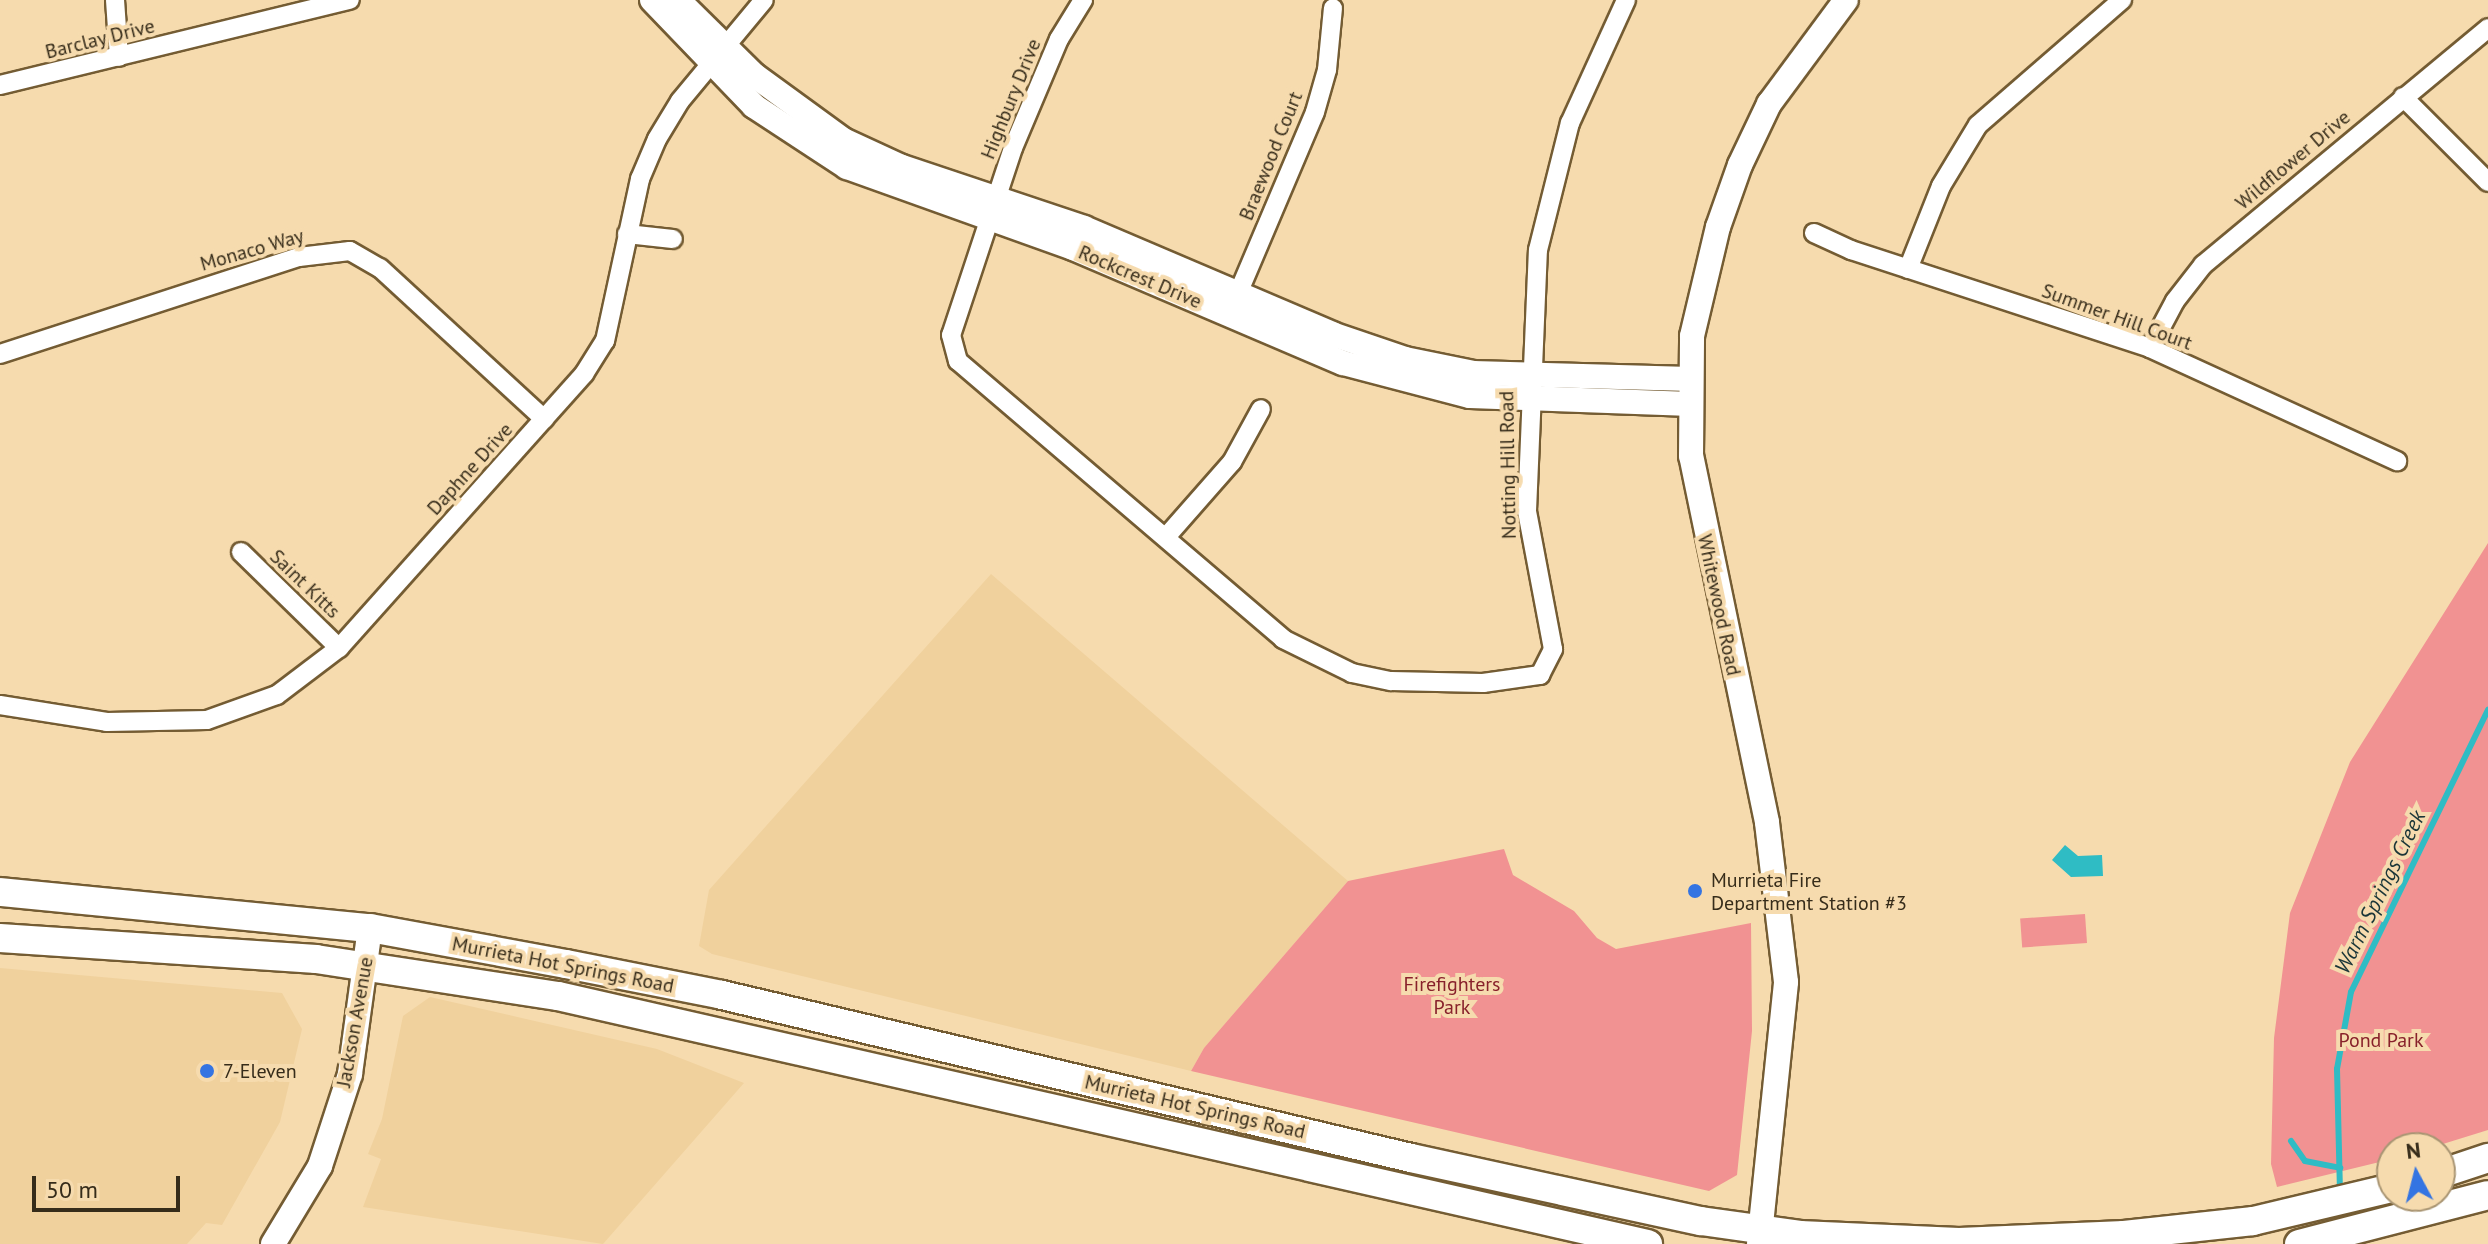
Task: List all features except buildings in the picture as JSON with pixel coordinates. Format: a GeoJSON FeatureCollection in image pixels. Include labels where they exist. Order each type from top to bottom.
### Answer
{"type":"FeatureCollection","features":[{"type":"Feature","properties":{"kind":"main road","name":"Rockcrest Drive"},"geometry":{"type":"LineString","coordinates":[[652,0],[718,57]]}},
{"type":"Feature","properties":{"kind":"main road","name":"Rockcrest Drive"},"geometry":{"type":"LineString","coordinates":[[678,0],[754,106],[821,153],[879,182],[994,208],[1233,304],[1405,359],[1529,388],[1691,404]]}},
{"type":"Feature","properties":{"kind":"main road","name":"Whitewood Road"},"geometry":{"type":"LineString","coordinates":[[1760,1237],[1786,982],[1780,908],[1767,822],[1691,456],[1691,379],[1701,293],[1740,165],[1769,104],[1846,0]]}},
{"type":"Feature","properties":{"kind":"main road","name":"Rockcrest Drive"},"geometry":{"type":"LineString","coordinates":[[1529,388],[1691,379]]}},
{"type":"Feature","properties":{"kind":"main road","name":"Murrieta Hot Springs Road"},"geometry":{"type":"LineString","coordinates":[[0,892],[370,928],[722,995],[890,1037],[1760,1237],[1884,1241],[2045,1240],[2192,1229],[2295,1213],[2376,1193]]}},
{"type":"Feature","properties":{"kind":"main road","name":"Jackson Avenue"},"geometry":{"type":"LineString","coordinates":[[273,1244],[320,1166],[350,1074],[370,928]]}},
{"type":"Feature","properties":{"kind":"main road","name":"Murrieta Hot Springs Road"},"geometry":{"type":"LineString","coordinates":[[0,938],[365,965],[692,1023],[1648,1244]]}},
{"type":"Feature","properties":{"kind":"main road"},"geometry":{"type":"LineString","coordinates":[[692,1023],[703,1012],[729,1011],[868,1041],[890,1037]]}},
{"type":"Feature","properties":{"kind":"main road"},"geometry":{"type":"LineString","coordinates":[[2456,1169],[2488,1158]]}},
{"type":"Feature","properties":{"kind":"main road"},"geometry":{"type":"LineString","coordinates":[[2299,1244],[2488,1195]]}},
{"type":"Feature","properties":{"kind":"street"},"geometry":{"type":"LineString","coordinates":[[115,0],[119,57]]}},
{"type":"Feature","properties":{"kind":"street","name":"Barclay Drive"},"geometry":{"type":"LineString","coordinates":[[0,85],[350,0]]}},
{"type":"Feature","properties":{"kind":"street","name":"Daphne Drive"},"geometry":{"type":"LineString","coordinates":[[5,708],[107,722],[207,720],[277,695],[339,648],[544,419],[605,341],[627,234],[657,139],[764,0]]}},
{"type":"Feature","properties":{"kind":"street","name":"Highbury Drive"},"geometry":{"type":"LineString","coordinates":[[994,208],[1031,98],[1083,0]]}},
{"type":"Feature","properties":{"kind":"street","name":"Notting Hill Road"},"geometry":{"type":"LineString","coordinates":[[994,208],[951,335],[958,361],[1283,639],[1352,673],[1391,681],[1483,683],[1540,675],[1553,649],[1528,524],[1529,388],[1538,250],[1555,167],[1592,67],[1626,0]]}},
{"type":"Feature","properties":{"kind":"street"},"geometry":{"type":"LineString","coordinates":[[1908,269],[1941,186],[1978,125],[2122,0]]}},
{"type":"Feature","properties":{"kind":"street","name":"Braewood Court"},"geometry":{"type":"LineString","coordinates":[[1233,304],[1315,112],[1327,70],[1333,8]]}},
{"type":"Feature","properties":{"kind":"street","name":"Wildflower Drive"},"geometry":{"type":"LineString","coordinates":[[2150,348],[2203,265],[2488,28]]}},
{"type":"Feature","properties":{"kind":"street"},"geometry":{"type":"LineString","coordinates":[[2403,97],[2488,182]]}},
{"type":"Feature","properties":{"kind":"street","name":"Summer Hill Court"},"geometry":{"type":"LineString","coordinates":[[1814,233],[1908,269],[2150,348],[2397,461]]}},
{"type":"Feature","properties":{"kind":"street"},"geometry":{"type":"LineString","coordinates":[[627,234],[673,239]]}},
{"type":"Feature","properties":{"kind":"street","name":"Monaco Way"},"geometry":{"type":"LineString","coordinates":[[7,350],[299,257],[350,251],[380,268],[544,419]]}},
{"type":"Feature","properties":{"kind":"street"},"geometry":{"type":"LineString","coordinates":[[1166,537],[1232,462],[1261,409]]}},
{"type":"Feature","properties":{"kind":"street","name":"Saint Kitts"},"geometry":{"type":"LineString","coordinates":[[241,552],[339,648]]}},
{"type":"Feature","properties":{"kind":"shaded area"},"geometry":{"type":"Polygon","coordinates":[[[991,574],[1348,881],[1204,1048],[1191,1071],[712,954],[699,946],[709,890],[991,574]]]}},
{"type":"Feature","properties":{"kind":"shaded area"},"geometry":{"type":"Polygon","coordinates":[[[0,968],[282,993],[302,1029],[280,1122],[222,1225],[206,1223],[187,1244],[0,1244],[0,968]]]}},
{"type":"Feature","properties":{"kind":"shaded area"},"geometry":{"type":"Polygon","coordinates":[[[430,997],[657,1049],[744,1083],[603,1244],[363,1207],[381,1159],[368,1154],[382,1119],[403,1016],[430,997]]]}},
{"type":"Feature","properties":{"kind":"green space","name":"Pond Park"},"geometry":{"type":"Polygon","coordinates":[[[2488,543],[2488,1130],[2456,1140],[2456,1132],[2376,1132],[2376,1163],[2277,1187],[2271,1164],[2274,1038],[2290,913],[2350,762],[2488,543]]]}},
{"type":"Feature","properties":{"kind":"green space","name":"Firefighters Park"},"geometry":{"type":"Polygon","coordinates":[[[1504,849],[1513,875],[1574,911],[1597,938],[1616,949],[1751,923],[1752,1031],[1737,1175],[1709,1191],[1191,1071],[1204,1048],[1348,881],[1504,849]]]}},
{"type":"Feature","properties":{"kind":"green space"},"geometry":{"type":"Polygon","coordinates":[[[2085,914],[2087,943],[2022,947],[2020,919],[2085,914]]]}},
{"type":"Feature","properties":{"kind":"water"},"geometry":{"type":"Polygon","coordinates":[[[2065,845],[2078,856],[2102,855],[2103,876],[2071,877],[2052,860],[2065,845]]]}},
{"type":"Feature","properties":{"kind":"waterway","name":"Warm Springs Creek"},"geometry":{"type":"LineString","coordinates":[[2340,1192],[2337,1069],[2351,992],[2488,710]]}},
{"type":"Feature","properties":{"kind":"waterway"},"geometry":{"type":"LineString","coordinates":[[2291,1141],[2305,1161],[2340,1168]]}},
{"type":"Feature","properties":{"kind":"place","name":"Murrieta Fire Department Station #3"},"geometry":{"type":"Point","coordinates":[1695,891]}},
{"type":"Feature","properties":{"kind":"place","name":"7-Eleven"},"geometry":{"type":"Point","coordinates":[207,1071]}}]}
